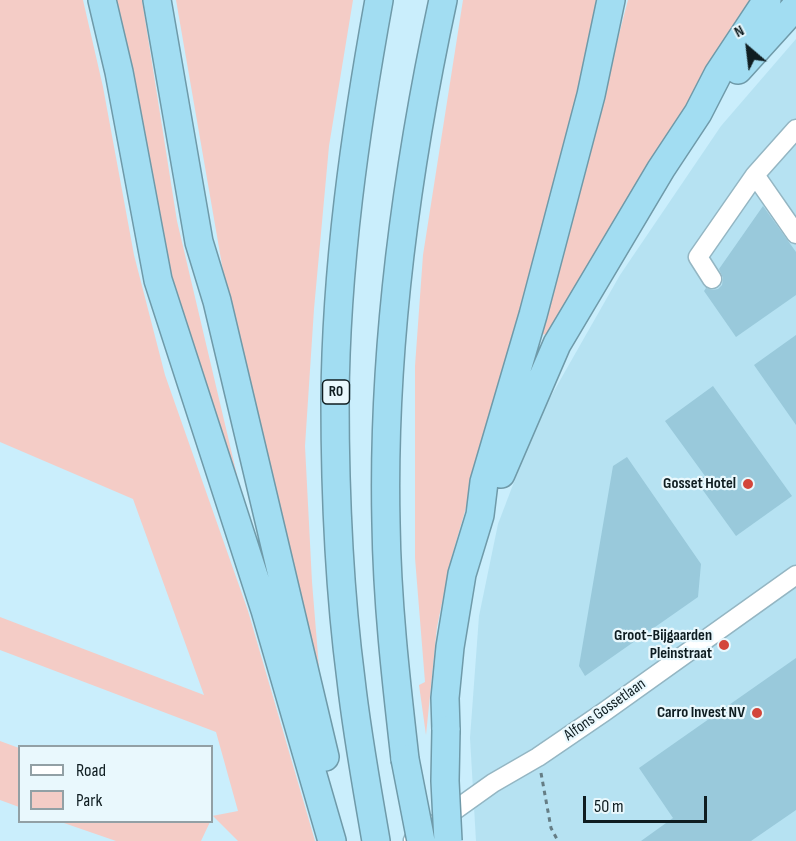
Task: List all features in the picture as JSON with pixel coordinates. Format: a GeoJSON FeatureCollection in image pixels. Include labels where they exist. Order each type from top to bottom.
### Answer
{"type":"FeatureCollection","features":[{"type":"Feature","properties":{"kind":"highway"},"geometry":{"type":"LineString","coordinates":[[102,0],[119,72],[158,280],[331,810],[346,841]]}},
{"type":"Feature","properties":{"kind":"highway"},"geometry":{"type":"LineString","coordinates":[[157,0],[199,242],[217,301],[331,810],[332,841]]}},
{"type":"Feature","properties":{"kind":"highway","name":"R0"},"geometry":{"type":"LineString","coordinates":[[376,841],[351,680],[343,596],[335,398],[339,299],[348,196],[362,91],[379,0]]}},
{"type":"Feature","properties":{"kind":"highway"},"geometry":{"type":"LineString","coordinates":[[421,841],[405,759],[392,655],[386,523],[388,403],[392,329],[402,227],[425,82],[443,0]]}},
{"type":"Feature","properties":{"kind":"highway"},"geometry":{"type":"LineString","coordinates":[[448,841],[445,698],[450,647],[462,574],[480,515],[484,482],[591,95],[611,0]]}},
{"type":"Feature","properties":{"kind":"highway"},"geometry":{"type":"LineString","coordinates":[[480,515],[496,486],[557,344],[661,169],[698,113],[718,74],[767,0]]}},
{"type":"Feature","properties":{"kind":"highway"},"geometry":{"type":"LineString","coordinates":[[698,113],[796,6]]}},
{"type":"Feature","properties":{"kind":"street"},"geometry":{"type":"LineString","coordinates":[[712,279],[698,257],[755,176],[796,129]]}},
{"type":"Feature","properties":{"kind":"street"},"geometry":{"type":"LineString","coordinates":[[755,176],[796,234]]}},
{"type":"Feature","properties":{"kind":"street","name":"Alfons Gossetlaan"},"geometry":{"type":"LineString","coordinates":[[412,841],[493,783],[538,757],[796,575]]}},
{"type":"Feature","properties":{"kind":"path"},"geometry":{"type":"LineString","coordinates":[[538,757],[551,828],[558,841]]}},
{"type":"Feature","properties":{"kind":"shaded area"},"geometry":{"type":"Polygon","coordinates":[[[796,39],[796,841],[476,841],[470,738],[479,616],[498,524],[538,419],[620,275],[721,126],[796,39]]]}},
{"type":"Feature","properties":{"kind":"green space"},"geometry":{"type":"Polygon","coordinates":[[[0,0],[83,0],[103,87],[134,255],[165,375],[248,611],[315,841],[238,841],[213,816],[238,811],[216,732],[0,650],[0,617],[204,695],[133,499],[0,442],[0,0]]]}},
{"type":"Feature","properties":{"kind":"green space"},"geometry":{"type":"Polygon","coordinates":[[[114,0],[142,0],[177,221],[237,475],[233,476],[171,278],[114,0]]]}},
{"type":"Feature","properties":{"kind":"green space"},"geometry":{"type":"Polygon","coordinates":[[[176,0],[353,0],[329,146],[314,309],[305,446],[312,582],[321,692],[230,311],[176,0]]]}},
{"type":"Feature","properties":{"kind":"green space"},"geometry":{"type":"Polygon","coordinates":[[[463,0],[596,0],[585,68],[482,453],[451,559],[437,627],[426,735],[419,685],[425,682],[415,558],[415,366],[423,255],[463,0]]]}},
{"type":"Feature","properties":{"kind":"green space"},"geometry":{"type":"Polygon","coordinates":[[[628,0],[758,0],[549,335],[541,334],[628,0]]]}},
{"type":"Feature","properties":{"kind":"green space"},"geometry":{"type":"Polygon","coordinates":[[[0,741],[18,748],[18,807],[0,800],[0,741]]]}},
{"type":"Feature","properties":{"kind":"green space"},"geometry":{"type":"Polygon","coordinates":[[[64,823],[210,823],[201,841],[116,841],[64,823]]]}},
{"type":"Feature","properties":{"kind":"building"},"geometry":{"type":"Polygon","coordinates":[[[763,206],[796,252],[796,295],[736,337],[704,291],[706,288],[718,289],[722,285],[723,278],[719,269],[763,206]]]}},
{"type":"Feature","properties":{"kind":"building"},"geometry":{"type":"Polygon","coordinates":[[[796,335],[796,425],[754,365],[796,335]]]}},
{"type":"Feature","properties":{"kind":"building"},"geometry":{"type":"Polygon","coordinates":[[[713,386],[792,496],[736,536],[697,482],[705,476],[665,421],[713,386]]]}},
{"type":"Feature","properties":{"kind":"building"},"geometry":{"type":"Polygon","coordinates":[[[627,457],[701,564],[698,597],[585,676],[579,666],[613,466],[627,457]]]}},
{"type":"Feature","properties":{"kind":"building","name":"Carro Invest NV"},"geometry":{"type":"Polygon","coordinates":[[[796,658],[796,810],[751,841],[641,841],[673,818],[639,768],[796,658]]]}},
{"type":"Feature","properties":{"kind":"place","name":"Gosset Hotel"},"geometry":{"type":"Point","coordinates":[748,484]}},
{"type":"Feature","properties":{"kind":"place","name":"Groot-Bijgaarden Pleinstraat"},"geometry":{"type":"Point","coordinates":[724,645]}},
{"type":"Feature","properties":{"kind":"place","name":"Carro Invest NV"},"geometry":{"type":"Point","coordinates":[757,713]}}]}
